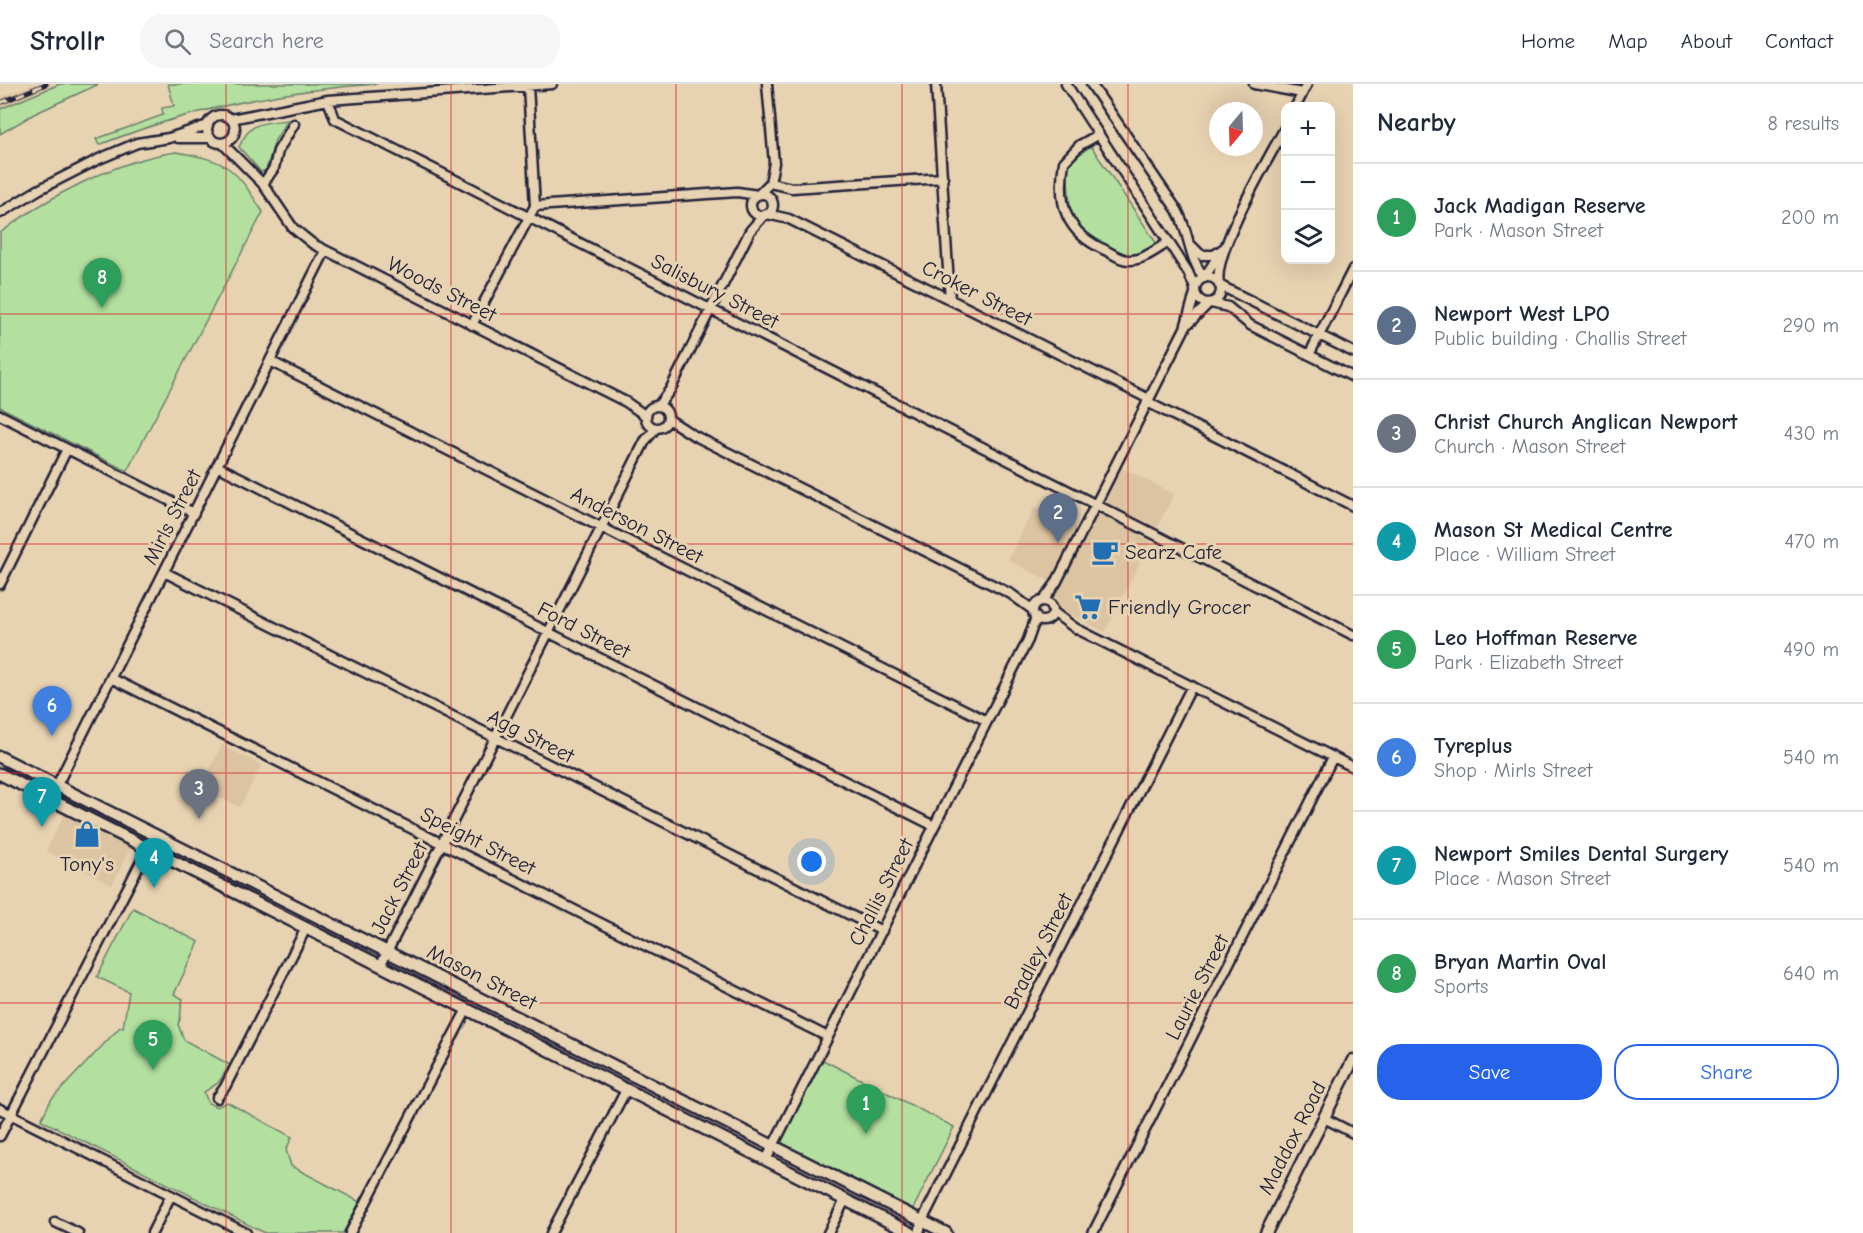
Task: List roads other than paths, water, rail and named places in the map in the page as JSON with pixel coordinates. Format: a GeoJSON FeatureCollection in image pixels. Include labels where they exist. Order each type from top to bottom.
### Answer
{"type":"FeatureCollection","features":[{"type":"Feature","properties":{"kind":"street"},"geometry":{"type":"LineString","coordinates":[[170,138],[208,125],[218,116],[231,119],[252,116],[265,111],[328,100],[552,84]]}},
{"type":"Feature","properties":{"kind":"street"},"geometry":{"type":"LineString","coordinates":[[752,207],[753,199],[773,185],[778,178],[774,163],[769,84]]}},
{"type":"Feature","properties":{"kind":"street"},"geometry":{"type":"LineString","coordinates":[[936,84],[950,300]]}},
{"type":"Feature","properties":{"kind":"street"},"geometry":{"type":"LineString","coordinates":[[1066,84],[1169,242],[1200,301],[1228,307],[1250,326],[1353,377]]}},
{"type":"Feature","properties":{"kind":"street"},"geometry":{"type":"LineString","coordinates":[[1091,84],[1177,210],[1186,226],[1192,261],[1204,278],[1212,279],[1353,352]]}},
{"type":"Feature","properties":{"kind":"street"},"geometry":{"type":"LineString","coordinates":[[1254,84],[1302,93]]}},
{"type":"Feature","properties":{"kind":"street"},"geometry":{"type":"LineString","coordinates":[[1298,102],[1307,84]]}},
{"type":"Feature","properties":{"kind":"street"},"geometry":{"type":"LineString","coordinates":[[472,324],[535,206],[528,86]]}},
{"type":"Feature","properties":{"kind":"street","name":"Salisbury Street"},"geometry":{"type":"LineString","coordinates":[[328,100],[335,119],[1353,635]]}},
{"type":"Feature","properties":{"kind":"street"},"geometry":{"type":"LineString","coordinates":[[0,213],[48,184],[137,143],[170,138],[211,138],[222,143],[252,116]]}},
{"type":"Feature","properties":{"kind":"street"},"geometry":{"type":"LineString","coordinates":[[231,119],[234,134]]}},
{"type":"Feature","properties":{"kind":"street"},"geometry":{"type":"LineString","coordinates":[[263,184],[274,168],[278,151],[294,124]]}},
{"type":"Feature","properties":{"kind":"street"},"geometry":{"type":"LineString","coordinates":[[208,125],[211,138]]}},
{"type":"Feature","properties":{"kind":"street","name":"Woods Street"},"geometry":{"type":"LineString","coordinates":[[234,134],[240,160]]}},
{"type":"Feature","properties":{"kind":"street"},"geometry":{"type":"LineString","coordinates":[[1098,135],[1080,145],[1064,162],[1064,207],[1069,222],[1084,239],[1126,260],[1138,259],[1169,242]]}},
{"type":"Feature","properties":{"kind":"street"},"geometry":{"type":"LineString","coordinates":[[1195,291],[1224,248],[1281,136]]}},
{"type":"Feature","properties":{"kind":"street","name":"Woods Street"},"geometry":{"type":"LineString","coordinates":[[222,143],[263,184],[293,228],[325,251],[1353,767]]}},
{"type":"Feature","properties":{"kind":"street"},"geometry":{"type":"LineString","coordinates":[[773,185],[799,188],[943,178]]}},
{"type":"Feature","properties":{"kind":"street"},"geometry":{"type":"LineString","coordinates":[[730,193],[744,198],[757,214],[765,215],[773,203],[773,185]]}},
{"type":"Feature","properties":{"kind":"street"},"geometry":{"type":"LineString","coordinates":[[535,206],[730,193],[766,195],[773,203]]}},
{"type":"Feature","properties":{"kind":"street","name":"Croker Street"},"geometry":{"type":"LineString","coordinates":[[773,203],[789,219]]}},
{"type":"Feature","properties":{"kind":"street","name":"Jack Street"},"geometry":{"type":"LineString","coordinates":[[750,231],[752,207]]}},
{"type":"Feature","properties":{"kind":"street","name":"Croker Street"},"geometry":{"type":"LineString","coordinates":[[765,215],[789,219],[1353,506]]}},
{"type":"Feature","properties":{"kind":"street","name":"Jack Street"},"geometry":{"type":"LineString","coordinates":[[380,966],[710,309],[750,231],[765,215]]}},
{"type":"Feature","properties":{"kind":"street"},"geometry":{"type":"LineString","coordinates":[[1190,243],[1195,251],[1202,255],[1214,255],[1224,248]]}},
{"type":"Feature","properties":{"kind":"street"},"geometry":{"type":"LineString","coordinates":[[1210,303],[1219,297],[1218,270],[1224,248]]}},
{"type":"Feature","properties":{"kind":"street","name":"Mirls Street"},"geometry":{"type":"LineString","coordinates":[[50,799],[325,251]]}},
{"type":"Feature","properties":{"kind":"street"},"geometry":{"type":"LineString","coordinates":[[1309,355],[1353,269]]}},
{"type":"Feature","properties":{"kind":"street","name":"Challis Street"},"geometry":{"type":"LineString","coordinates":[[766,1160],[1185,328],[1195,291]]}},
{"type":"Feature","properties":{"kind":"street","name":"Challis Street"},"geometry":{"type":"LineString","coordinates":[[1185,328],[1201,308],[1210,303]]}},
{"type":"Feature","properties":{"kind":"street","name":"Anderson Street"},"geometry":{"type":"LineString","coordinates":[[270,361],[987,721]]}},
{"type":"Feature","properties":{"kind":"street"},"geometry":{"type":"LineString","coordinates":[[0,415],[194,513]]}},
{"type":"Feature","properties":{"kind":"street"},"geometry":{"type":"LineString","coordinates":[[0,584],[67,449]]}},
{"type":"Feature","properties":{"kind":"street","name":"Ford Street"},"geometry":{"type":"LineString","coordinates":[[218,466],[934,826]]}},
{"type":"Feature","properties":{"kind":"street","name":"Agg Street"},"geometry":{"type":"LineString","coordinates":[[164,572],[882,932]]}},
{"type":"Feature","properties":{"kind":"street","name":"Speight Street"},"geometry":{"type":"LineString","coordinates":[[111,678],[828,1037]]}},
{"type":"Feature","properties":{"kind":"street","name":"Bradley Street"},"geometry":{"type":"LineString","coordinates":[[920,1233],[922,1221],[1192,686]]}},
{"type":"Feature","properties":{"kind":"street","name":"Mason Street"},"geometry":{"type":"LineString","coordinates":[[0,757],[946,1233]]}},
{"type":"Feature","properties":{"kind":"street","name":"Laurie Street"},"geometry":{"type":"LineString","coordinates":[[1093,1233],[1333,757]]}},
{"type":"Feature","properties":{"kind":"street","name":"Mason Street"},"geometry":{"type":"LineString","coordinates":[[0,774],[906,1231]]}},
{"type":"Feature","properties":{"kind":"street"},"geometry":{"type":"LineString","coordinates":[[0,1136],[148,848]]}},
{"type":"Feature","properties":{"kind":"street"},"geometry":{"type":"LineString","coordinates":[[217,1098],[306,928]]}},
{"type":"Feature","properties":{"kind":"street"},"geometry":{"type":"LineString","coordinates":[[350,1233],[466,1009]]}},
{"type":"Feature","properties":{"kind":"street","name":"Maddox Road"},"geometry":{"type":"LineString","coordinates":[[1266,1233],[1353,1060]]}},
{"type":"Feature","properties":{"kind":"street"},"geometry":{"type":"LineString","coordinates":[[551,1233],[626,1090]]}},
{"type":"Feature","properties":{"kind":"street"},"geometry":{"type":"LineString","coordinates":[[0,1109],[246,1233]]}},
{"type":"Feature","properties":{"kind":"street"},"geometry":{"type":"LineString","coordinates":[[1324,1118],[1353,1133]]}},
{"type":"Feature","properties":{"kind":"street"},"geometry":{"type":"LineString","coordinates":[[152,1233],[171,1195]]}},
{"type":"Feature","properties":{"kind":"street"},"geometry":{"type":"LineString","coordinates":[[828,1233],[845,1200]]}},
{"type":"Feature","properties":{"kind":"street"},"geometry":{"type":"LineString","coordinates":[[56,1222],[78,1233]]}},
{"type":"Feature","properties":{"kind":"railway"},"geometry":{"type":"LineString","coordinates":[[0,103],[46,84]]}},
{"type":"Feature","properties":{"kind":"place","name":"Bryan Martin Oval"},"geometry":{"type":"Point","coordinates":[102,308]}},
{"type":"Feature","properties":{"kind":"place","name":"Newport West LPO"},"geometry":{"type":"Point","coordinates":[1058,543]}},
{"type":"Feature","properties":{"kind":"place","name":"Searz Cafe"},"geometry":{"type":"Point","coordinates":[1105,552]}},
{"type":"Feature","properties":{"kind":"place","name":"Friendly Grocer"},"geometry":{"type":"Point","coordinates":[1088,607]}},
{"type":"Feature","properties":{"kind":"place","name":"Tyreplus"},"geometry":{"type":"Point","coordinates":[52,736]}},
{"type":"Feature","properties":{"kind":"place","name":"Christ Church Anglican Newport"},"geometry":{"type":"Point","coordinates":[199,819]}},
{"type":"Feature","properties":{"kind":"place","name":"Newport Smiles Dental Surgery"},"geometry":{"type":"Point","coordinates":[42,827]}},
{"type":"Feature","properties":{"kind":"place","name":"Tony's"},"geometry":{"type":"Point","coordinates":[87,834]}},
{"type":"Feature","properties":{"kind":"place","name":"Mason St Medical Centre"},"geometry":{"type":"Point","coordinates":[154,888]}},
{"type":"Feature","properties":{"kind":"place","name":"Leo Hoffman Reserve"},"geometry":{"type":"Point","coordinates":[153,1070]}},
{"type":"Feature","properties":{"kind":"place","name":"Jack Madigan Reserve"},"geometry":{"type":"Point","coordinates":[866,1134]}}]}
